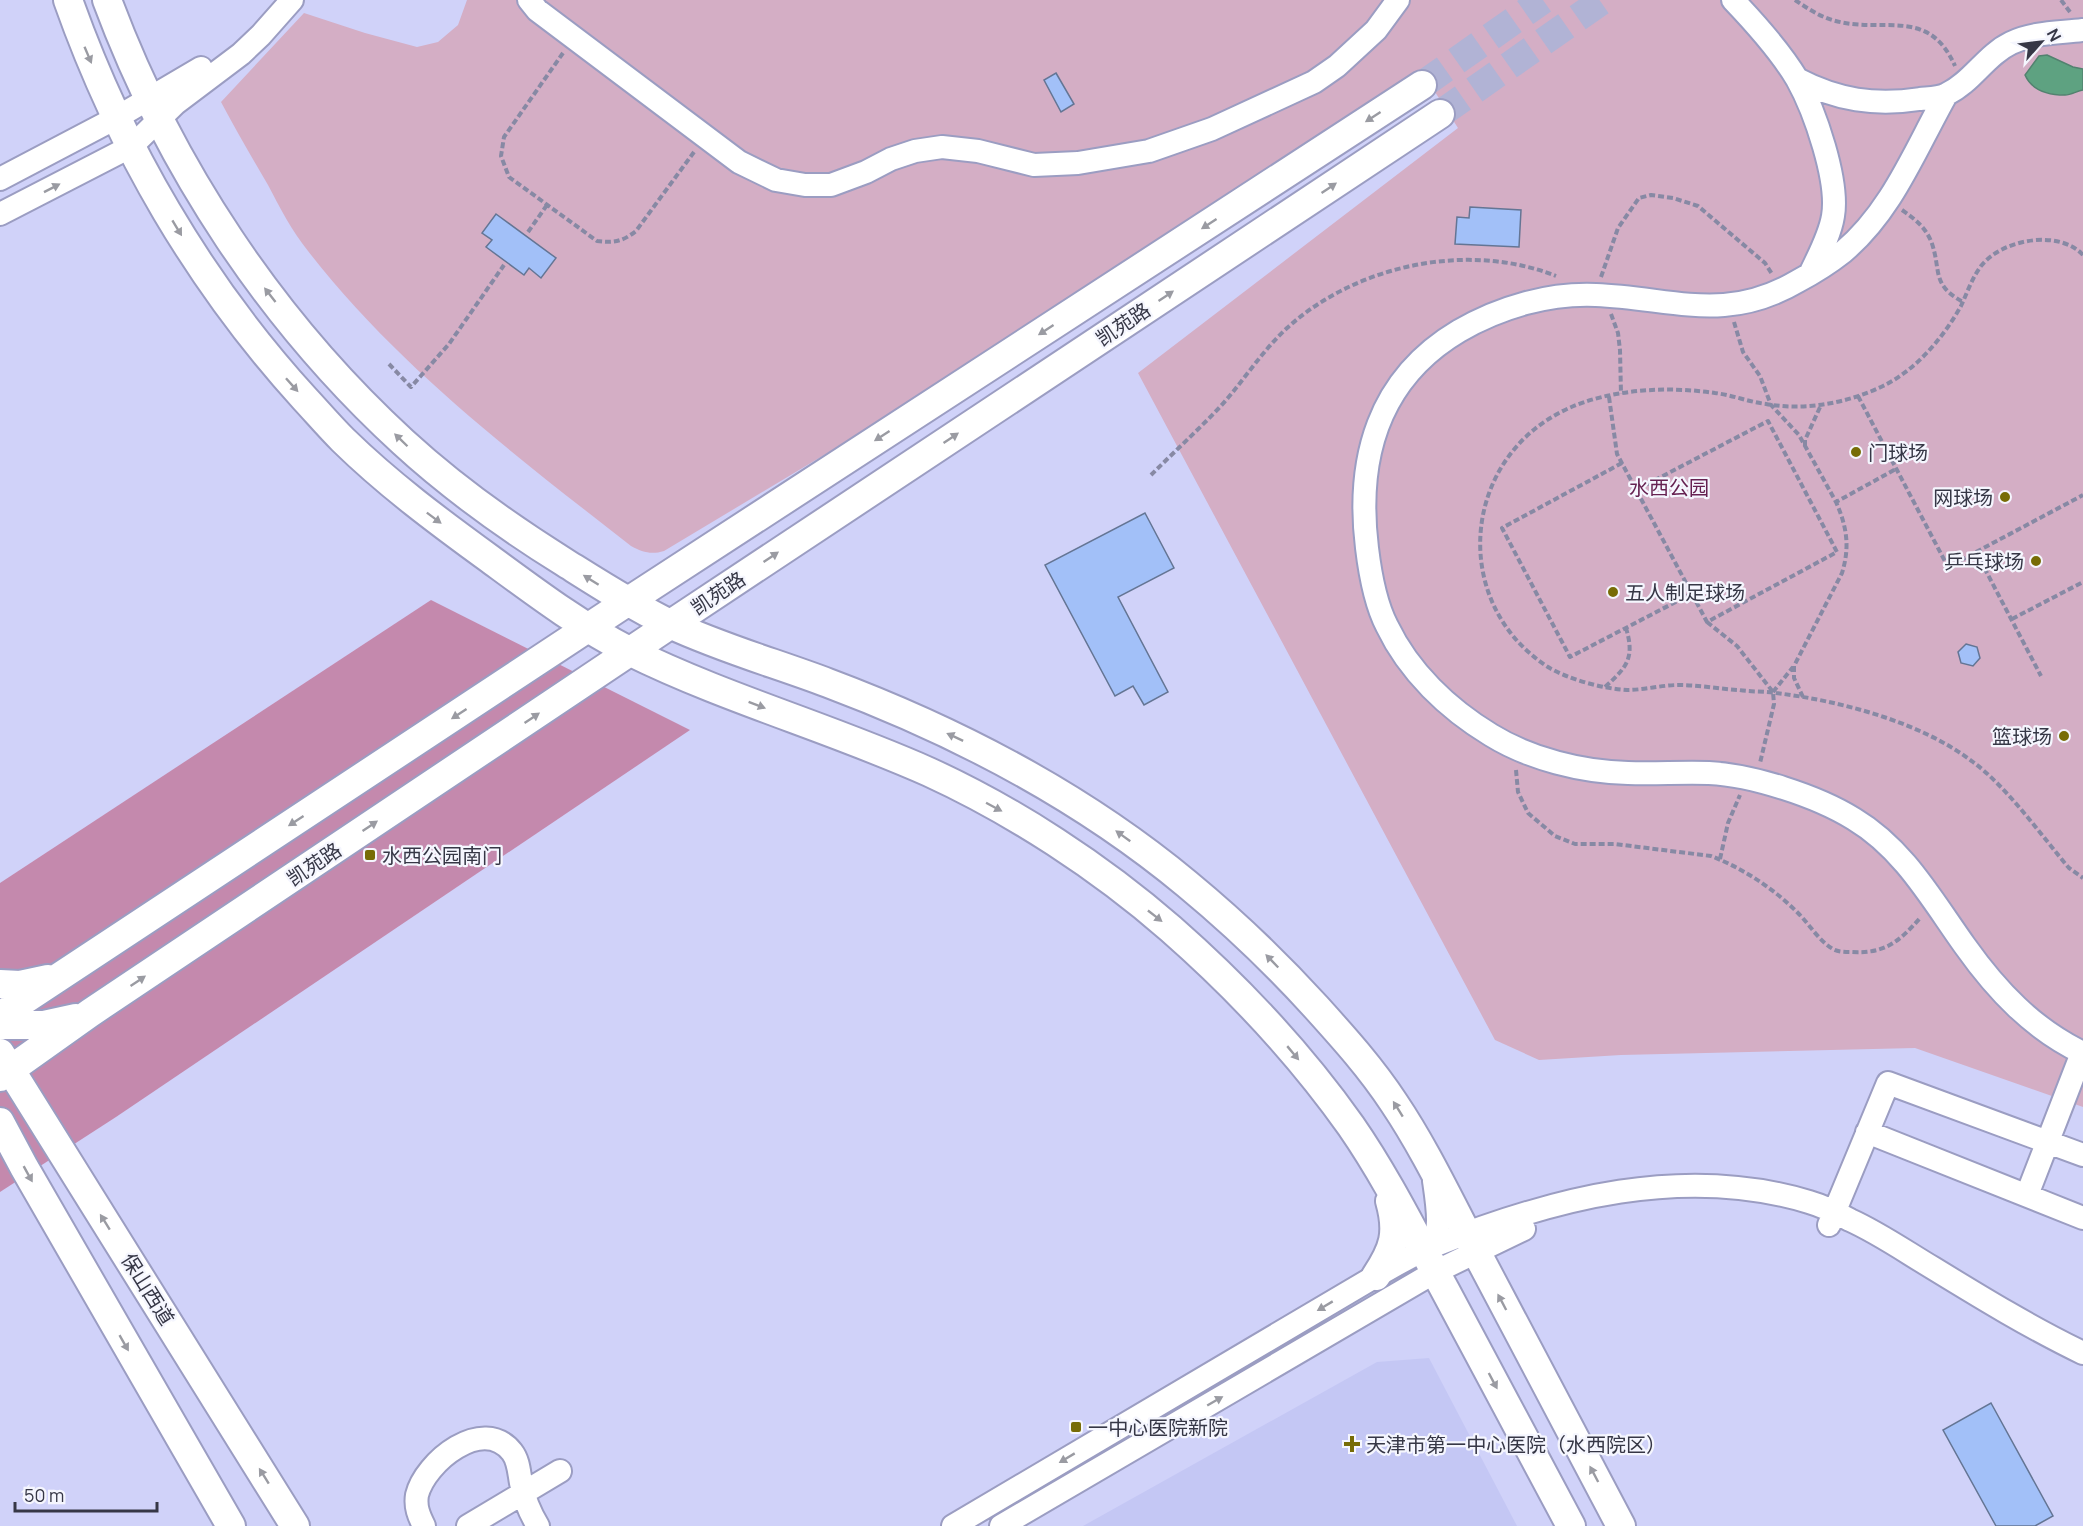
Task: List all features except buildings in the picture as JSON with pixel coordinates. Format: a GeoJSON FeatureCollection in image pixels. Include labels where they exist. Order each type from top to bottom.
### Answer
{"type":"FeatureCollection","features":[{"type":"Feature","properties":{"kind":"main road"},"geometry":{"type":"LineString","coordinates":[[68,0],[85,48],[116,118],[156,194],[228,307],[277,368],[341,439],[407,498],[522,583],[588,628],[631,645],[703,684],[932,774],[1071,852],[1169,927],[1271,1027],[1348,1122],[1431,1257],[1571,1526]]}},
{"type":"Feature","properties":{"kind":"main road"},"geometry":{"type":"LineString","coordinates":[[107,0],[124,47],[154,110],[223,229],[259,280],[304,338],[353,392],[404,443],[466,494],[530,541],[627,602],[718,645],[826,682],[907,715],[975,746],[1044,784],[1122,835],[1185,882],[1256,945],[1357,1052],[1393,1101],[1428,1159],[1621,1526]]}},
{"type":"Feature","properties":{"kind":"main road","name":"凯苑路"},"geometry":{"type":"LineString","coordinates":[[0,1016],[526,671],[627,602],[1422,85]]}},
{"type":"Feature","properties":{"kind":"main road","name":"凯苑路"},"geometry":{"type":"LineString","coordinates":[[4,1067],[90,1014],[566,696],[631,645],[671,624],[1440,114]]}},
{"type":"Feature","properties":{"kind":"main road"},"geometry":{"type":"LineString","coordinates":[[526,671],[574,654],[671,638],[718,645]]}},
{"type":"Feature","properties":{"kind":"main road"},"geometry":{"type":"LineString","coordinates":[[566,696],[602,681],[640,674],[703,684]]}},
{"type":"Feature","properties":{"kind":"main road"},"geometry":{"type":"LineString","coordinates":[[0,984],[20,985],[67,972]]}},
{"type":"Feature","properties":{"kind":"main road"},"geometry":{"type":"LineString","coordinates":[[0,1025],[30,1026],[58,1023],[90,1014]]}},
{"type":"Feature","properties":{"kind":"main road","name":"保山西道"},"geometry":{"type":"LineString","coordinates":[[4,1067],[295,1526]]}},
{"type":"Feature","properties":{"kind":"main road"},"geometry":{"type":"LineString","coordinates":[[0,1122],[231,1526]]}},
{"type":"Feature","properties":{"kind":"main road"},"geometry":{"type":"LineString","coordinates":[[1385,1182],[1395,1226],[1394,1243],[1389,1257],[1385,1286]]}},
{"type":"Feature","properties":{"kind":"street"},"geometry":{"type":"LineString","coordinates":[[0,214],[132,146],[154,110],[249,32],[278,0]]}},
{"type":"Feature","properties":{"kind":"street"},"geometry":{"type":"LineString","coordinates":[[0,179],[116,118],[176,103],[241,54],[292,0]]}},
{"type":"Feature","properties":{"kind":"street"},"geometry":{"type":"LineString","coordinates":[[529,0],[537,10],[739,162],[776,180],[805,185],[831,185],[866,172],[891,159],[915,151],[942,147],[978,151],[1034,165],[1078,163],[1149,151],[1212,129],[1314,82],[1337,66],[1376,30],[1398,0]]}},
{"type":"Feature","properties":{"kind":"street"},"geometry":{"type":"LineString","coordinates":[[1734,0],[1797,79],[1823,145],[1835,201],[1833,219],[1811,272]]}},
{"type":"Feature","properties":{"kind":"street"},"geometry":{"type":"LineString","coordinates":[[2027,1195],[2083,1053],[2054,1038],[2018,1010],[1986,975],[1935,901],[1887,844],[1855,819],[1818,801],[1750,780],[1711,773],[1622,773],[1590,770],[1521,750],[1495,738],[1447,704],[1413,667],[1385,624],[1368,561],[1364,490],[1368,454],[1377,425],[1390,398],[1408,372],[1432,349],[1460,331],[1515,306],[1565,295],[1601,295],[1687,305],[1730,306],[1752,302],[1782,289],[1845,251],[1875,219],[1954,89],[1995,53],[2012,42],[2035,36],[2083,30]]}},
{"type":"Feature","properties":{"kind":"street"},"geometry":{"type":"LineString","coordinates":[[1797,79],[1833,95],[1862,101],[1914,100],[1954,89]]}},
{"type":"Feature","properties":{"kind":"street"},"geometry":{"type":"LineString","coordinates":[[1831,1219],[1888,1083],[2083,1155]]}},
{"type":"Feature","properties":{"kind":"street"},"geometry":{"type":"LineString","coordinates":[[1868,1132],[2083,1218]]}},
{"type":"Feature","properties":{"kind":"street"},"geometry":{"type":"LineString","coordinates":[[1428,1159],[1438,1205],[1438,1229],[1431,1257]]}},
{"type":"Feature","properties":{"kind":"street"},"geometry":{"type":"LineString","coordinates":[[1001,1526],[1431,1257],[1471,1242],[1516,1231],[1554,1218],[1619,1204],[1672,1198],[1744,1200],[1831,1219],[1853,1221],[2044,1335],[2083,1353]]}},
{"type":"Feature","properties":{"kind":"street"},"geometry":{"type":"LineString","coordinates":[[1831,1219],[2041,1348],[2083,1367]]}},
{"type":"Feature","properties":{"kind":"street"},"geometry":{"type":"LineString","coordinates":[[953,1526],[1385,1286]]}},
{"type":"Feature","properties":{"kind":"street"},"geometry":{"type":"LineString","coordinates":[[424,1526],[417,1513],[417,1497],[428,1473],[455,1449],[475,1438],[489,1437],[511,1451],[517,1462],[531,1515],[538,1526]]}},
{"type":"Feature","properties":{"kind":"street"},"geometry":{"type":"LineString","coordinates":[[468,1526],[560,1472]]}},
{"type":"Feature","properties":{"kind":"path"},"geometry":{"type":"LineString","coordinates":[[1795,0],[1813,12],[1833,20],[1914,27],[1931,33],[1945,46],[1954,89]]}},
{"type":"Feature","properties":{"kind":"path"},"geometry":{"type":"LineString","coordinates":[[574,38],[504,137],[501,156],[509,177],[597,241],[613,243],[625,239],[636,231],[705,137]]}},
{"type":"Feature","properties":{"kind":"path"},"geometry":{"type":"LineString","coordinates":[[1621,394],[1620,350],[1601,295],[1618,228],[1631,206],[1639,198],[1651,195],[1673,198],[1698,206],[1765,263],[1782,289]]}},
{"type":"Feature","properties":{"kind":"path"},"geometry":{"type":"LineString","coordinates":[[528,232],[547,205]]}},
{"type":"Feature","properties":{"kind":"path"},"geometry":{"type":"LineString","coordinates":[[1884,205],[1902,210],[1924,229],[1931,242],[1940,280],[1951,295],[1963,302]]}},
{"type":"Feature","properties":{"kind":"path"},"geometry":{"type":"LineString","coordinates":[[2083,255],[2076,247],[2060,241],[2029,242],[2011,246],[1994,255],[1982,265],[1963,302],[1935,344],[1909,369],[1880,388],[1858,396],[1821,405],[1771,405],[1715,393],[1688,390],[1621,394],[1588,401],[1548,419],[1506,457],[1490,489],[1480,533],[1482,565],[1492,604],[1512,635],[1548,667],[1562,674],[1605,687],[1628,690],[1675,685],[1773,692],[1834,702],[1895,722],[1942,743],[1973,762],[1997,784],[2068,868],[2083,878]]}},
{"type":"Feature","properties":{"kind":"path"},"geometry":{"type":"LineString","coordinates":[[1151,476],[1219,407],[1260,356],[1287,328],[1310,309],[1338,293],[1395,270],[1440,261],[1497,261],[1538,268],[1558,277]]}},
{"type":"Feature","properties":{"kind":"path"},"geometry":{"type":"LineString","coordinates":[[389,364],[411,387],[449,344],[504,266]]}},
{"type":"Feature","properties":{"kind":"path"},"geometry":{"type":"LineString","coordinates":[[1730,306],[1743,352],[1760,376],[1771,405],[1792,426],[1805,447],[1836,502],[1846,529],[1846,558],[1842,573],[1794,666],[1773,692]]}},
{"type":"Feature","properties":{"kind":"path"},"geometry":{"type":"LineString","coordinates":[[1858,396],[1948,567],[2083,495]]}},
{"type":"Feature","properties":{"kind":"path"},"geometry":{"type":"LineString","coordinates":[[1609,397],[1617,454],[1707,622],[1737,646],[1773,692],[1774,704],[1760,763],[1734,806],[1720,860]]}},
{"type":"Feature","properties":{"kind":"path"},"geometry":{"type":"LineString","coordinates":[[1805,447],[1805,440],[1821,405]]}},
{"type":"Feature","properties":{"kind":"path"},"geometry":{"type":"LineString","coordinates":[[1636,490],[1768,421],[1779,441],[1837,552],[1707,622]]}},
{"type":"Feature","properties":{"kind":"path"},"geometry":{"type":"LineString","coordinates":[[1622,463],[1502,528],[1570,657],[1692,594]]}},
{"type":"Feature","properties":{"kind":"path"},"geometry":{"type":"LineString","coordinates":[[1836,502],[1896,469]]}},
{"type":"Feature","properties":{"kind":"path"},"geometry":{"type":"LineString","coordinates":[[1976,552],[2042,676]]}},
{"type":"Feature","properties":{"kind":"path"},"geometry":{"type":"LineString","coordinates":[[2012,619],[2083,582]]}},
{"type":"Feature","properties":{"kind":"path"},"geometry":{"type":"LineString","coordinates":[[1605,687],[1626,665],[1630,653],[1626,628]]}},
{"type":"Feature","properties":{"kind":"path"},"geometry":{"type":"LineString","coordinates":[[1794,666],[1794,678],[1803,698]]}},
{"type":"Feature","properties":{"kind":"path"},"geometry":{"type":"LineString","coordinates":[[1521,750],[1515,772],[1518,792],[1528,813],[1555,836],[1575,844],[1615,844],[1711,856],[1755,877],[1775,892],[1820,939],[1835,951],[1881,950],[1899,939],[1935,901]]}},
{"type":"Feature","properties":{"kind":"shaded area"},"geometry":{"type":"Polygon","coordinates":[[[2047,55],[2083,69],[2083,90],[2059,95],[2041,91],[2032,85],[2025,75],[2039,56],[2047,55]]]}},
{"type":"Feature","properties":{"kind":"shaded area"},"geometry":{"type":"Polygon","coordinates":[[[431,600],[690,730],[116,1117],[0,1192],[0,883],[431,600]]]}},
{"type":"Feature","properties":{"kind":"shaded area","name":"天津市第一中心医院（水西院区）"},"geometry":{"type":"Polygon","coordinates":[[[1429,1358],[1517,1526],[1083,1526],[1377,1362],[1429,1358]]]}},
{"type":"Feature","properties":{"kind":"green space","name":"水西公园"},"geometry":{"type":"Polygon","coordinates":[[[467,0],[2083,0],[2083,1107],[1915,1048],[1621,1055],[1539,1060],[1495,1040],[1138,373],[1458,128],[1421,70],[894,413],[664,551],[651,553],[631,546],[502,444],[419,372],[380,333],[308,251],[282,211],[221,102],[304,13],[417,47],[438,42],[458,25],[467,0]]]}},
{"type":"Feature","properties":{"kind":"tunnel"},"geometry":{"type":"LineString","coordinates":[[1422,85],[1543,0]]}},
{"type":"Feature","properties":{"kind":"tunnel"},"geometry":{"type":"LineString","coordinates":[[1440,114],[1603,0]]}},
{"type":"Feature","properties":{"kind":"place","name":"‌门球场‌"},"geometry":{"type":"Point","coordinates":[1856,452]}},
{"type":"Feature","properties":{"kind":"place","name":"网球场"},"geometry":{"type":"Point","coordinates":[2005,497]}},
{"type":"Feature","properties":{"kind":"place","name":"乒乓球场"},"geometry":{"type":"Point","coordinates":[2036,561]}},
{"type":"Feature","properties":{"kind":"place","name":"五人制足球场"},"geometry":{"type":"Point","coordinates":[1613,592]}},
{"type":"Feature","properties":{"kind":"place","name":"篮球场"},"geometry":{"type":"Point","coordinates":[2064,736]}},
{"type":"Feature","properties":{"kind":"place","name":"水西公园南门"},"geometry":{"type":"Point","coordinates":[370,855]}},
{"type":"Feature","properties":{"kind":"place","name":"一中心医院新院"},"geometry":{"type":"Point","coordinates":[1076,1427]}},
{"type":"Feature","properties":{"kind":"place","name":"天津市第一中心医院（水西院区）"},"geometry":{"type":"Point","coordinates":[1352,1444]}}]}
